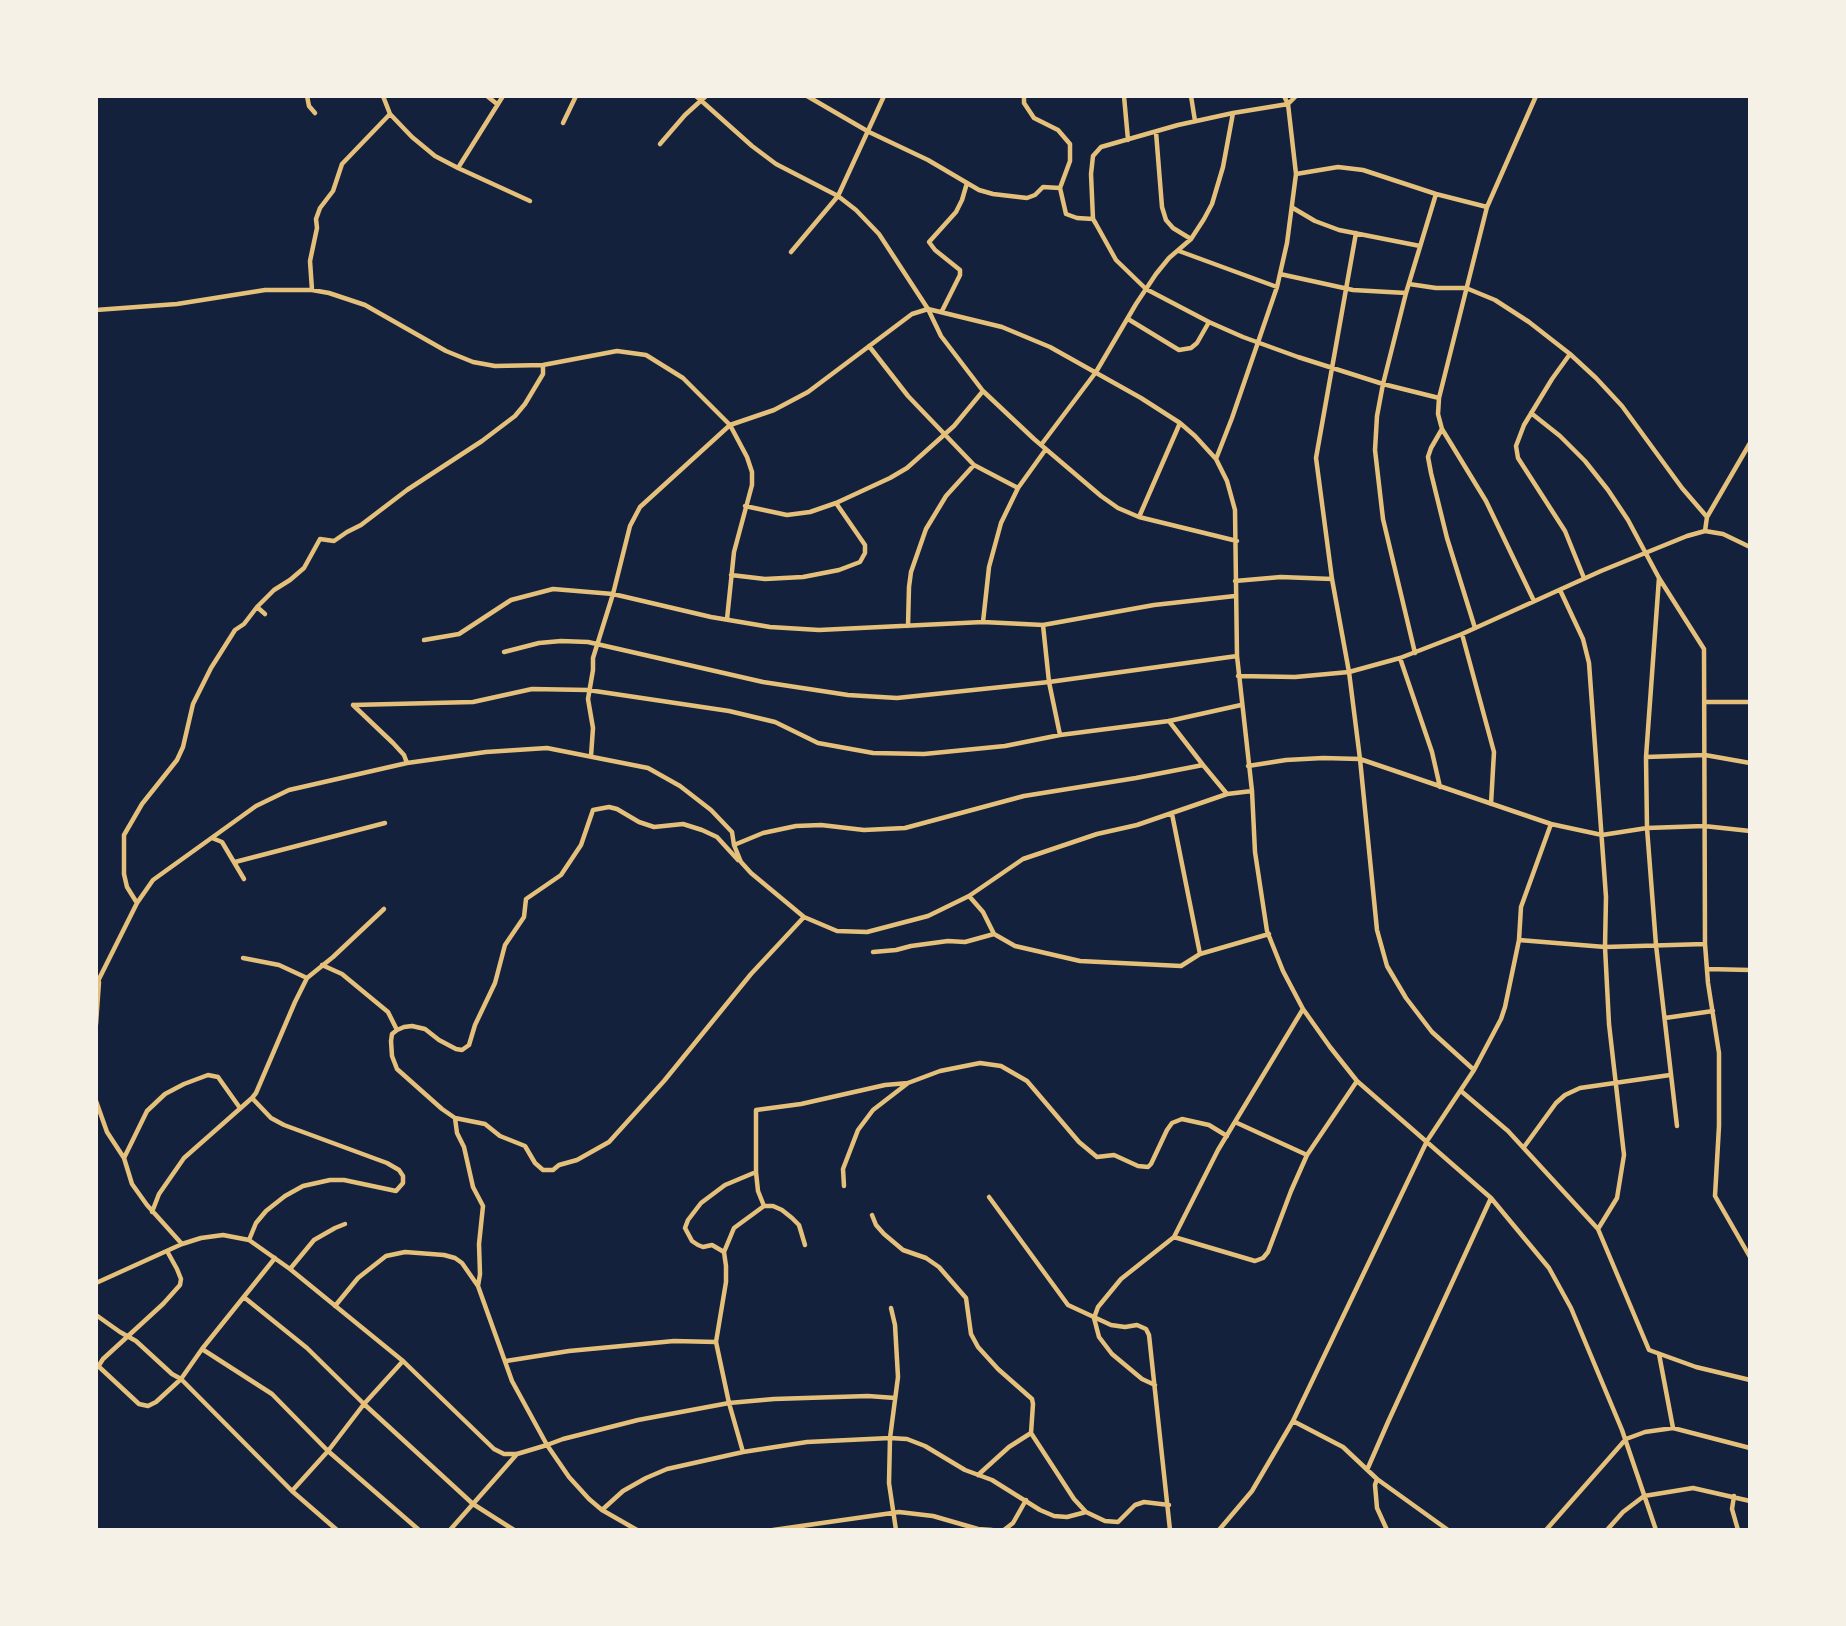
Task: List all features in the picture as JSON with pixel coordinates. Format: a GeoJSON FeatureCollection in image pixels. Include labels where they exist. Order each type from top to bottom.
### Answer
{"type":"FeatureCollection","features":[{"type":"Feature","properties":{"kind":"street"},"geometry":{"type":"LineString","coordinates":[[307,96],[309,106],[315,113]]}},
{"type":"Feature","properties":{"kind":"street"},"geometry":{"type":"LineString","coordinates":[[383,96],[390,114],[412,137],[435,156],[530,201]]}},
{"type":"Feature","properties":{"kind":"street"},"geometry":{"type":"LineString","coordinates":[[487,96],[497,104]]}},
{"type":"Feature","properties":{"kind":"street"},"geometry":{"type":"LineString","coordinates":[[458,168],[503,96]]}},
{"type":"Feature","properties":{"kind":"street"},"geometry":{"type":"LineString","coordinates":[[564,123],[576,96]]}},
{"type":"Feature","properties":{"kind":"street"},"geometry":{"type":"LineString","coordinates":[[696,96],[776,165],[838,196],[856,210],[879,234],[928,309],[941,336],[983,391],[1101,496],[1118,508],[1139,517],[1237,541]]}},
{"type":"Feature","properties":{"kind":"street"},"geometry":{"type":"LineString","coordinates":[[660,144],[676,124],[706,96]]}},
{"type":"Feature","properties":{"kind":"street"},"geometry":{"type":"LineString","coordinates":[[807,96],[869,132],[993,194],[1031,198],[1043,187],[1060,188]]}},
{"type":"Feature","properties":{"kind":"street"},"geometry":{"type":"LineString","coordinates":[[791,252],[838,196],[884,96]]}},
{"type":"Feature","properties":{"kind":"street"},"geometry":{"type":"LineString","coordinates":[[1024,96],[1027,110],[1034,118],[1058,130],[1070,144],[1070,161],[1060,188],[1066,214],[1077,218],[1093,219]]}},
{"type":"Feature","properties":{"kind":"street"},"geometry":{"type":"LineString","coordinates":[[1124,96],[1128,140]]}},
{"type":"Feature","properties":{"kind":"street"},"geometry":{"type":"LineString","coordinates":[[1191,96],[1195,121]]}},
{"type":"Feature","properties":{"kind":"street"},"geometry":{"type":"LineString","coordinates":[[1215,459],[1232,418],[1276,287],[1293,208],[1296,174],[1284,96]]}},
{"type":"Feature","properties":{"kind":"street"},"geometry":{"type":"LineString","coordinates":[[1296,96],[1287,104],[1195,121],[1101,147],[1093,156],[1091,174],[1093,219],[1116,260],[1146,289],[1209,322],[1258,343],[1332,368],[1439,399]]}},
{"type":"Feature","properties":{"kind":"street"},"geometry":{"type":"LineString","coordinates":[[1532,97],[1487,207],[1439,399],[1438,414],[1442,429],[1486,501],[1534,601]]}},
{"type":"Feature","properties":{"kind":"street"},"geometry":{"type":"LineString","coordinates":[[983,622],[993,548],[1001,523],[1018,488],[1096,372],[1146,289],[1162,266],[1191,239],[1212,204],[1223,167],[1233,113]]}},
{"type":"Feature","properties":{"kind":"street"},"geometry":{"type":"LineString","coordinates":[[312,290],[310,261],[317,228],[316,219],[320,208],[333,191],[342,164],[390,114]]}},
{"type":"Feature","properties":{"kind":"street"},"geometry":{"type":"LineString","coordinates":[[1156,132],[1162,207],[1166,220],[1173,228],[1191,239]]}},
{"type":"Feature","properties":{"kind":"street"},"geometry":{"type":"LineString","coordinates":[[1296,174],[1338,167],[1363,170],[1436,194],[1487,207]]}},
{"type":"Feature","properties":{"kind":"street"},"geometry":{"type":"LineString","coordinates":[[942,311],[960,275],[960,270],[935,250],[929,242],[956,212],[967,183]]}},
{"type":"Feature","properties":{"kind":"street"},"geometry":{"type":"LineString","coordinates":[[1415,653],[1383,519],[1375,450],[1377,416],[1383,384],[1406,293],[1436,194]]}},
{"type":"Feature","properties":{"kind":"street"},"geometry":{"type":"LineString","coordinates":[[1293,208],[1315,221],[1356,233],[1420,246]]}},
{"type":"Feature","properties":{"kind":"street"},"geometry":{"type":"LineString","coordinates":[[1356,233],[1316,458],[1332,579],[1349,672],[1377,930],[1387,966],[1406,998],[1432,1032],[1474,1070]]}},
{"type":"Feature","properties":{"kind":"street"},"geometry":{"type":"LineString","coordinates":[[1179,251],[1276,287]]}},
{"type":"Feature","properties":{"kind":"street"},"geometry":{"type":"LineString","coordinates":[[1280,274],[1346,288],[1406,293]]}},
{"type":"Feature","properties":{"kind":"street"},"geometry":{"type":"LineString","coordinates":[[1409,284],[1450,289],[1466,288],[1495,300],[1529,321],[1570,354],[1622,406],[1682,488],[1707,517]]}},
{"type":"Feature","properties":{"kind":"street"},"geometry":{"type":"LineString","coordinates":[[96,310],[177,304],[265,290],[312,290],[351,299],[365,305],[446,351],[473,362],[495,366],[543,365],[616,351],[646,354],[683,378],[730,425],[744,448],[752,472],[752,485],[734,552],[727,619]]}},
{"type":"Feature","properties":{"kind":"street"},"geometry":{"type":"LineString","coordinates":[[591,756],[593,728],[588,690],[593,670],[593,658],[613,594],[630,526],[640,507],[730,425],[774,410],[808,392],[912,314],[928,309],[942,311],[1002,327],[1050,347],[1141,398],[1180,423],[1215,459],[1227,481],[1235,510],[1238,676],[1252,791],[1254,852],[1269,934],[1283,971],[1304,1009],[1357,1081],[1491,1198],[1549,1268],[1571,1308],[1626,1439],[1656,1530]]}},
{"type":"Feature","properties":{"kind":"street"},"geometry":{"type":"LineString","coordinates":[[1128,319],[1179,350],[1191,348],[1197,343],[1209,322]]}},
{"type":"Feature","properties":{"kind":"street"},"geometry":{"type":"LineString","coordinates":[[869,346],[908,396],[974,465],[1018,488]]}},
{"type":"Feature","properties":{"kind":"street"},"geometry":{"type":"LineString","coordinates":[[1570,354],[1531,413],[1515,446],[1518,458],[1565,531],[1584,578]]}},
{"type":"Feature","properties":{"kind":"street"},"geometry":{"type":"LineString","coordinates":[[137,903],[127,887],[124,874],[124,835],[142,804],[177,760],[183,747],[193,704],[234,630],[244,624],[274,590],[304,568],[320,539],[334,541],[362,525],[407,489],[482,441],[515,416],[543,374],[543,365]]}},
{"type":"Feature","properties":{"kind":"street"},"geometry":{"type":"LineString","coordinates":[[745,506],[787,515],[810,512],[836,503],[907,468],[954,426],[983,391]]}},
{"type":"Feature","properties":{"kind":"street"},"geometry":{"type":"LineString","coordinates":[[1531,413],[1560,436],[1585,461],[1618,505],[1659,578],[1704,649],[1705,944],[1719,1053],[1720,1090],[1715,1196],[1750,1257]]}},
{"type":"Feature","properties":{"kind":"street"},"geometry":{"type":"LineString","coordinates":[[1139,517],[1180,423]]}},
{"type":"Feature","properties":{"kind":"street"},"geometry":{"type":"LineString","coordinates":[[1442,429],[1428,457],[1447,538],[1474,628]]}},
{"type":"Feature","properties":{"kind":"street"},"geometry":{"type":"LineString","coordinates":[[1706,531],[1707,517],[1750,443]]}},
{"type":"Feature","properties":{"kind":"street"},"geometry":{"type":"LineString","coordinates":[[908,626],[910,580],[926,529],[946,496],[974,465]]}},
{"type":"Feature","properties":{"kind":"street"},"geometry":{"type":"LineString","coordinates":[[731,574],[765,579],[803,577],[839,570],[860,562],[865,553],[865,545],[836,503]]}},
{"type":"Feature","properties":{"kind":"street"},"geometry":{"type":"LineString","coordinates":[[1238,676],[1295,677],[1349,672],[1400,658],[1462,634],[1646,552],[1706,531],[1723,534],[1750,547]]}},
{"type":"Feature","properties":{"kind":"street"},"geometry":{"type":"LineString","coordinates":[[1236,581],[1281,577],[1332,579]]}},
{"type":"Feature","properties":{"kind":"street"},"geometry":{"type":"LineString","coordinates":[[1659,578],[1646,757],[1647,828],[1656,945],[1677,1126]]}},
{"type":"Feature","properties":{"kind":"street"},"geometry":{"type":"LineString","coordinates":[[424,640],[459,634],[511,600],[553,589],[613,594],[770,627],[819,630],[983,622],[1042,625],[1154,605],[1235,596]]}},
{"type":"Feature","properties":{"kind":"street"},"geometry":{"type":"LineString","coordinates":[[1560,590],[1583,639],[1589,663],[1606,897],[1605,947],[1609,1024],[1624,1155],[1617,1198],[1598,1229]]}},
{"type":"Feature","properties":{"kind":"street"},"geometry":{"type":"LineString","coordinates":[[257,607],[266,614]]}},
{"type":"Feature","properties":{"kind":"street"},"geometry":{"type":"LineString","coordinates":[[1042,625],[1049,682],[1060,735]]}},
{"type":"Feature","properties":{"kind":"street"},"geometry":{"type":"LineString","coordinates":[[1462,634],[1494,752],[1491,804]]}},
{"type":"Feature","properties":{"kind":"street"},"geometry":{"type":"LineString","coordinates":[[504,652],[553,641],[598,644],[763,682],[848,694],[897,698],[1049,682],[1237,656]]}},
{"type":"Feature","properties":{"kind":"street"},"geometry":{"type":"LineString","coordinates":[[1400,658],[1432,752],[1440,788]]}},
{"type":"Feature","properties":{"kind":"street"},"geometry":{"type":"LineString","coordinates":[[407,763],[404,755],[393,743],[353,705],[473,702],[532,689],[588,690],[729,711],[775,722],[818,742],[873,753],[935,753],[1005,746],[1060,735],[1169,721],[1241,705]]}},
{"type":"Feature","properties":{"kind":"street"},"geometry":{"type":"LineString","coordinates":[[1705,702],[1750,702]]}},
{"type":"Feature","properties":{"kind":"street"},"geometry":{"type":"LineString","coordinates":[[1169,721],[1227,794]]}},
{"type":"Feature","properties":{"kind":"street"},"geometry":{"type":"LineString","coordinates":[[96,1024],[97,983],[137,903],[153,880],[256,806],[289,790],[407,763],[486,752],[547,748],[648,768],[680,786],[711,810],[732,832],[734,845],[741,862]]}},
{"type":"Feature","properties":{"kind":"street"},"geometry":{"type":"LineString","coordinates":[[1646,757],[1705,755],[1750,763]]}},
{"type":"Feature","properties":{"kind":"street"},"geometry":{"type":"LineString","coordinates":[[1248,766],[1305,759],[1360,759],[1551,824],[1602,835],[1647,828],[1704,826],[1750,831]]}},
{"type":"Feature","properties":{"kind":"street"},"geometry":{"type":"LineString","coordinates":[[734,845],[763,833],[796,826],[821,825],[864,830],[905,828],[1024,796],[1203,765]]}},
{"type":"Feature","properties":{"kind":"street"},"geometry":{"type":"LineString","coordinates":[[804,917],[751,974],[609,1142],[553,1170],[543,1170],[535,1163],[525,1146],[500,1136],[485,1124],[455,1118],[442,1109],[397,1069],[392,1056],[392,1034],[397,1030],[412,1026],[429,1031],[439,1040],[456,1049],[462,1050],[470,1045],[475,1025],[495,983],[505,945],[524,917],[526,899],[561,875],[581,845],[593,810],[609,807],[654,827],[683,824],[702,830],[717,837],[751,873],[804,917],[837,931],[867,932],[928,916],[969,896],[1023,859],[1097,834],[1172,814],[1227,794],[1252,791]]}},
{"type":"Feature","properties":{"kind":"street"},"geometry":{"type":"LineString","coordinates":[[1172,814],[1200,954]]}},
{"type":"Feature","properties":{"kind":"street"},"geometry":{"type":"LineString","coordinates":[[235,862],[385,823]]}},
{"type":"Feature","properties":{"kind":"street"},"geometry":{"type":"LineString","coordinates":[[1219,1530],[1252,1491],[1293,1421],[1427,1141],[1474,1070],[1501,1019],[1519,940],[1521,907],[1551,824]]}},
{"type":"Feature","properties":{"kind":"street"},"geometry":{"type":"LineString","coordinates":[[212,838],[222,842],[244,879]]}},
{"type":"Feature","properties":{"kind":"street"},"geometry":{"type":"LineString","coordinates":[[969,896],[983,912],[994,934],[1015,946],[1080,961],[1181,966],[1200,954],[1269,934]]}},
{"type":"Feature","properties":{"kind":"street"},"geometry":{"type":"LineString","coordinates":[[152,1212],[159,1194],[184,1158],[252,1098],[294,1002],[307,978],[384,909]]}},
{"type":"Feature","properties":{"kind":"street"},"geometry":{"type":"LineString","coordinates":[[873,952],[948,941],[965,942],[994,934]]}},
{"type":"Feature","properties":{"kind":"street"},"geometry":{"type":"LineString","coordinates":[[1519,940],[1605,947],[1705,944]]}},
{"type":"Feature","properties":{"kind":"street"},"geometry":{"type":"LineString","coordinates":[[243,958],[279,965],[307,978]]}},
{"type":"Feature","properties":{"kind":"street"},"geometry":{"type":"LineString","coordinates":[[322,966],[342,974],[388,1011],[397,1030]]}},
{"type":"Feature","properties":{"kind":"street"},"geometry":{"type":"LineString","coordinates":[[1707,969],[1750,970]]}},
{"type":"Feature","properties":{"kind":"street"},"geometry":{"type":"LineString","coordinates":[[1155,1385],[1142,1379],[1112,1354],[1099,1337],[1094,1318],[1098,1307],[1121,1279],[1174,1237],[1218,1150],[1304,1009]]}},
{"type":"Feature","properties":{"kind":"street"},"geometry":{"type":"LineString","coordinates":[[1665,1018],[1713,1011]]}},
{"type":"Feature","properties":{"kind":"street"},"geometry":{"type":"LineString","coordinates":[[764,1206],[758,1191],[756,1172],[756,1110],[814,1102],[885,1085],[908,1083],[940,1071],[980,1063],[1001,1066],[1027,1081],[1093,1156],[1114,1155],[1148,1167],[1167,1130],[1177,1120],[1188,1119],[1209,1125],[1227,1136]]}},
{"type":"Feature","properties":{"kind":"street"},"geometry":{"type":"LineString","coordinates":[[124,1158],[147,1112],[165,1094],[184,1084],[208,1075],[218,1077],[240,1108]]}},
{"type":"Feature","properties":{"kind":"street"},"geometry":{"type":"LineString","coordinates":[[1524,1147],[1556,1103],[1565,1095],[1580,1088],[1670,1075]]}},
{"type":"Feature","properties":{"kind":"street"},"geometry":{"type":"LineString","coordinates":[[1174,1237],[1256,1261],[1263,1258],[1268,1252],[1307,1155],[1357,1081]]}},
{"type":"Feature","properties":{"kind":"street"},"geometry":{"type":"LineString","coordinates":[[844,1186],[843,1169],[858,1130],[873,1110],[908,1083]]}},
{"type":"Feature","properties":{"kind":"street"},"geometry":{"type":"LineString","coordinates":[[1461,1091],[1524,1147],[1598,1229],[1649,1350],[1696,1366],[1750,1380]]}},
{"type":"Feature","properties":{"kind":"street"},"geometry":{"type":"LineString","coordinates":[[249,1240],[256,1223],[266,1211],[303,1186],[330,1180],[344,1180],[396,1191],[403,1183],[403,1176],[399,1170],[387,1163],[284,1125],[271,1118],[252,1098]]}},
{"type":"Feature","properties":{"kind":"street"},"geometry":{"type":"LineString","coordinates":[[96,1101],[107,1132],[124,1158],[132,1184],[152,1212],[183,1244]]}},
{"type":"Feature","properties":{"kind":"street"},"geometry":{"type":"LineString","coordinates":[[455,1118],[457,1133],[464,1147],[472,1187],[483,1206],[478,1287]]}},
{"type":"Feature","properties":{"kind":"street"},"geometry":{"type":"LineString","coordinates":[[1235,1122],[1307,1155]]}},
{"type":"Feature","properties":{"kind":"street"},"geometry":{"type":"LineString","coordinates":[[724,1252],[712,1245],[698,1245],[692,1240],[685,1225],[701,1203],[716,1191],[735,1179],[756,1172]]}},
{"type":"Feature","properties":{"kind":"street"},"geometry":{"type":"LineString","coordinates":[[989,1197],[1068,1305],[1111,1325],[1125,1327],[1137,1325],[1146,1329],[1149,1335],[1155,1385],[1170,1530]]}},
{"type":"Feature","properties":{"kind":"street"},"geometry":{"type":"LineString","coordinates":[[1367,1470],[1491,1198]]}},
{"type":"Feature","properties":{"kind":"street"},"geometry":{"type":"LineString","coordinates":[[743,1452],[729,1403],[716,1342],[726,1282],[724,1252],[734,1228],[764,1206],[773,1206],[792,1218],[799,1226],[805,1245]]}},
{"type":"Feature","properties":{"kind":"street"},"geometry":{"type":"LineString","coordinates":[[873,1215],[876,1226],[884,1234],[903,1250],[926,1258],[939,1267],[966,1298],[971,1334],[978,1347],[1032,1399],[1031,1433],[1074,1499],[1086,1512],[1105,1521],[1118,1522],[1135,1505],[1144,1502],[1169,1505]]}},
{"type":"Feature","properties":{"kind":"street"},"geometry":{"type":"LineString","coordinates":[[290,1269],[314,1240],[345,1224]]}},
{"type":"Feature","properties":{"kind":"street"},"geometry":{"type":"LineString","coordinates":[[96,1283],[201,1238],[223,1235],[249,1240],[290,1269],[404,1361],[494,1449],[504,1454],[517,1454],[563,1438],[638,1420],[729,1403],[868,1396],[896,1398]]}},
{"type":"Feature","properties":{"kind":"street"},"geometry":{"type":"LineString","coordinates":[[167,1251],[181,1279],[180,1285],[163,1304],[97,1365],[139,1404],[148,1406],[156,1402],[182,1379],[202,1349],[275,1258]]}},
{"type":"Feature","properties":{"kind":"street"},"geometry":{"type":"LineString","coordinates":[[335,1306],[358,1278],[386,1256],[396,1252],[444,1255],[462,1263],[478,1287],[512,1380],[547,1445],[569,1477],[602,1510],[637,1530]]}},
{"type":"Feature","properties":{"kind":"street"},"geometry":{"type":"LineString","coordinates":[[245,1298],[307,1348],[473,1504],[514,1530]]}},
{"type":"Feature","properties":{"kind":"street"},"geometry":{"type":"LineString","coordinates":[[891,1308],[897,1353],[889,1483],[896,1530]]}},
{"type":"Feature","properties":{"kind":"street"},"geometry":{"type":"LineString","coordinates":[[96,1315],[146,1349],[172,1374],[182,1379],[292,1491],[337,1530]]}},
{"type":"Feature","properties":{"kind":"street"},"geometry":{"type":"LineString","coordinates":[[506,1361],[569,1351],[674,1341],[716,1342]]}},
{"type":"Feature","properties":{"kind":"street"},"geometry":{"type":"LineString","coordinates":[[202,1349],[272,1394],[328,1451],[419,1530]]}},
{"type":"Feature","properties":{"kind":"street"},"geometry":{"type":"LineString","coordinates":[[1659,1354],[1673,1428]]}},
{"type":"Feature","properties":{"kind":"street"},"geometry":{"type":"LineString","coordinates":[[292,1491],[328,1451],[364,1404],[404,1361]]}},
{"type":"Feature","properties":{"kind":"street"},"geometry":{"type":"LineString","coordinates":[[1293,1421],[1343,1447],[1377,1479],[1448,1530]]}},
{"type":"Feature","properties":{"kind":"street"},"geometry":{"type":"LineString","coordinates":[[1546,1530],[1626,1439],[1645,1432],[1673,1428],[1750,1448]]}},
{"type":"Feature","properties":{"kind":"street"},"geometry":{"type":"LineString","coordinates":[[978,1475],[1009,1447],[1031,1433]]}},
{"type":"Feature","properties":{"kind":"street"},"geometry":{"type":"LineString","coordinates":[[602,1510],[623,1491],[667,1469],[743,1452],[807,1442],[890,1438],[915,1442],[965,1470],[992,1480],[1040,1510],[1054,1516],[1066,1517],[1086,1512]]}},
{"type":"Feature","properties":{"kind":"street"},"geometry":{"type":"LineString","coordinates":[[450,1530],[517,1454]]}},
{"type":"Feature","properties":{"kind":"street"},"geometry":{"type":"LineString","coordinates":[[1377,1479],[1375,1485],[1377,1508],[1387,1530]]}},
{"type":"Feature","properties":{"kind":"street"},"geometry":{"type":"LineString","coordinates":[[1607,1530],[1623,1512],[1644,1496],[1694,1488],[1750,1501]]}},
{"type":"Feature","properties":{"kind":"street"},"geometry":{"type":"LineString","coordinates":[[1734,1496],[1732,1509],[1738,1530]]}},
{"type":"Feature","properties":{"kind":"street"},"geometry":{"type":"LineString","coordinates":[[1004,1530],[1013,1523],[1026,1500]]}},
{"type":"Feature","properties":{"kind":"street"},"geometry":{"type":"LineString","coordinates":[[773,1530],[892,1513],[933,1516],[978,1529],[992,1530]]}}]}
